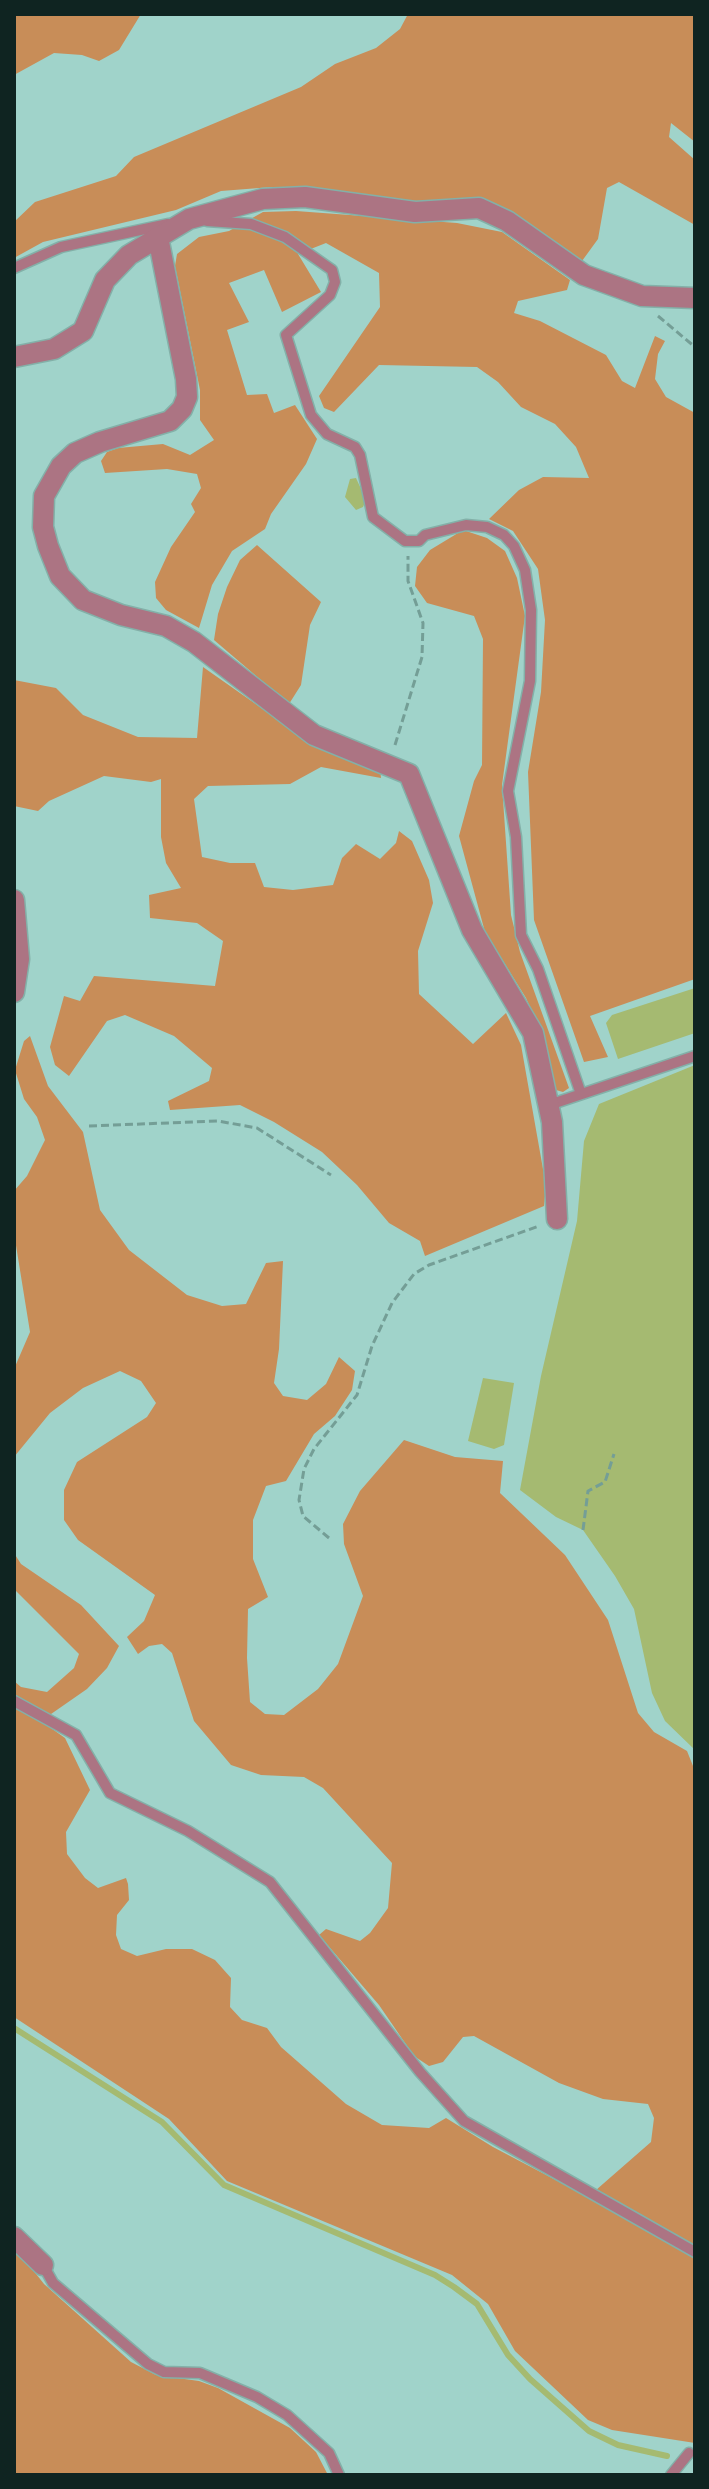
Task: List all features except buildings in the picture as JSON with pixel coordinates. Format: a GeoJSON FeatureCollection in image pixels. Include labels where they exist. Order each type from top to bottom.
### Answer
{"type":"FeatureCollection","features":[{"type":"Feature","properties":{"kind":"street"},"geometry":{"type":"LineString","coordinates":[[14,357],[54,349],[83,331],[105,280],[116,265],[158,237],[189,219],[263,199],[305,197],[415,212],[479,208],[516,227],[584,275],[642,296],[695,298]]}},
{"type":"Feature","properties":{"kind":"street"},"geometry":{"type":"LineString","coordinates":[[158,237],[187,397],[182,409],[170,421],[75,453],[51,480],[44,496],[43,527],[60,576],[83,600],[166,626],[194,642],[314,735],[334,746],[409,774],[472,930],[533,1033],[549,1105],[557,1219]]}},
{"type":"Feature","properties":{"kind":"street"},"geometry":{"type":"LineString","coordinates":[[14,900],[19,959],[14,992]]}},
{"type":"Feature","properties":{"kind":"street"},"geometry":{"type":"LineString","coordinates":[[14,2237],[43,2265]]}},
{"type":"Feature","properties":{"kind":"street"},"geometry":{"type":"LineString","coordinates":[[14,2253],[43,2265]]}},
{"type":"Feature","properties":{"kind":"lane"},"geometry":{"type":"LineString","coordinates":[[14,268],[61,247],[189,219],[251,224],[285,237],[315,255],[332,270],[335,282],[330,295],[286,335],[311,415],[327,434],[355,447],[360,455],[373,517],[389,532],[411,542],[446,528],[487,527],[504,535],[514,546],[525,570],[531,610],[530,681],[508,791],[516,837],[521,935],[538,969],[581,1094]]}},
{"type":"Feature","properties":{"kind":"lane"},"geometry":{"type":"LineString","coordinates":[[549,1105],[695,1056]]}},
{"type":"Feature","properties":{"kind":"lane"},"geometry":{"type":"LineString","coordinates":[[14,1701],[76,1735],[110,1793],[188,1831],[270,1882],[420,2072],[464,2121],[695,2252]]}},
{"type":"Feature","properties":{"kind":"lane"},"geometry":{"type":"LineString","coordinates":[[43,2265],[53,2283],[148,2364],[164,2372],[212,2377],[257,2397],[287,2415],[329,2453],[339,2475]]}},
{"type":"Feature","properties":{"kind":"lane"},"geometry":{"type":"LineString","coordinates":[[671,2475],[689,2453]]}},
{"type":"Feature","properties":{"kind":"path"},"geometry":{"type":"LineString","coordinates":[[642,296],[652,312],[695,347]]}},
{"type":"Feature","properties":{"kind":"path"},"geometry":{"type":"LineString","coordinates":[[389,764],[422,657],[423,623],[406,570],[411,542]]}},
{"type":"Feature","properties":{"kind":"path"},"geometry":{"type":"LineString","coordinates":[[89,1126],[218,1121],[257,1128],[331,1175]]}},
{"type":"Feature","properties":{"kind":"path"},"geometry":{"type":"LineString","coordinates":[[329,1538],[303,1516],[299,1500],[304,1469],[314,1449],[357,1395],[372,1346],[403,1287],[414,1274],[429,1265],[557,1219]]}},
{"type":"Feature","properties":{"kind":"path"},"geometry":{"type":"LineString","coordinates":[[583,1530],[588,1491],[605,1482],[614,1454]]}},
{"type":"Feature","properties":{"kind":"shaded area"},"geometry":{"type":"Polygon","coordinates":[[[14,14],[141,14],[119,50],[99,61],[82,55],[54,53],[14,75],[14,14]]]}},
{"type":"Feature","properties":{"kind":"shaded area"},"geometry":{"type":"Polygon","coordinates":[[[408,14],[695,14],[695,142],[671,123],[669,137],[695,160],[695,225],[619,182],[607,188],[598,239],[582,261],[512,212],[473,198],[433,204],[327,189],[272,187],[221,191],[176,210],[43,242],[14,258],[14,222],[35,202],[116,176],[134,157],[301,87],[335,64],[376,48],[400,29],[408,14]]]}},
{"type":"Feature","properties":{"kind":"shaded area"},"geometry":{"type":"Polygon","coordinates":[[[296,211],[457,223],[502,232],[570,280],[567,290],[518,301],[514,313],[540,321],[606,355],[622,381],[635,388],[655,336],[665,341],[658,354],[655,379],[666,397],[695,413],[695,979],[590,1016],[608,1057],[584,1062],[534,920],[528,772],[541,692],[545,620],[538,569],[513,531],[489,519],[519,490],[543,477],[589,478],[576,447],[555,424],[521,407],[498,382],[477,367],[379,365],[334,412],[324,408],[319,396],[380,307],[379,273],[326,243],[298,254],[321,292],[282,312],[264,270],[229,283],[249,322],[227,330],[247,395],[267,394],[274,413],[295,405],[317,439],[306,464],[271,514],[265,529],[232,551],[212,585],[199,628],[166,610],[156,598],[155,582],[171,547],[195,512],[191,504],[201,488],[197,474],[167,469],[105,473],[101,461],[107,452],[118,448],[163,444],[190,455],[214,440],[200,420],[200,390],[175,266],[177,254],[199,237],[229,231],[263,212],[296,211]]]}},
{"type":"Feature","properties":{"kind":"shaded area"},"geometry":{"type":"Polygon","coordinates":[[[356,478],[366,500],[363,507],[356,510],[345,497],[350,479],[356,478]]]}},
{"type":"Feature","properties":{"kind":"shaded area"},"geometry":{"type":"Polygon","coordinates":[[[463,530],[487,538],[505,551],[517,578],[525,616],[502,785],[511,915],[520,952],[569,1088],[563,1092],[556,1090],[543,1037],[526,998],[485,932],[459,836],[474,781],[482,765],[483,639],[474,616],[427,603],[415,586],[417,567],[430,550],[463,530]]]}},
{"type":"Feature","properties":{"kind":"shaded area"},"geometry":{"type":"Polygon","coordinates":[[[257,545],[321,602],[310,625],[301,685],[289,704],[214,640],[227,587],[240,560],[257,545]]]}},
{"type":"Feature","properties":{"kind":"shaded area"},"geometry":{"type":"Polygon","coordinates":[[[203,667],[314,745],[380,769],[381,778],[321,767],[290,784],[208,786],[194,799],[202,857],[230,863],[255,863],[264,887],[293,890],[333,885],[342,858],[356,844],[380,859],[396,843],[399,831],[412,841],[429,880],[433,903],[418,951],[419,994],[473,1044],[506,1013],[521,1045],[546,1186],[544,1206],[425,1256],[420,1241],[389,1223],[357,1185],[322,1152],[274,1122],[240,1105],[170,1110],[168,1101],[209,1081],[212,1068],[174,1036],[125,1015],[107,1021],[69,1076],[55,1065],[50,1047],[64,996],[80,1001],[94,976],[215,986],[223,941],[197,923],[150,918],[149,895],[181,888],[166,863],[161,837],[161,779],[151,782],[104,776],[49,801],[38,811],[14,806],[14,680],[56,688],[83,715],[138,737],[197,738],[203,667]]]}},
{"type":"Feature","properties":{"kind":"shaded area"},"geometry":{"type":"Polygon","coordinates":[[[695,988],[695,1033],[618,1059],[606,1023],[612,1015],[695,988]]]}},
{"type":"Feature","properties":{"kind":"shaded area"},"geometry":{"type":"Polygon","coordinates":[[[30,1036],[48,1086],[83,1132],[100,1210],[129,1250],[187,1295],[222,1306],[246,1304],[266,1263],[283,1261],[279,1349],[274,1383],[283,1396],[307,1400],[326,1384],[339,1357],[355,1371],[352,1390],[335,1416],[314,1434],[286,1481],[266,1486],[253,1520],[253,1559],[268,1597],[248,1609],[250,1702],[265,1714],[284,1715],[318,1689],[338,1664],[363,1596],[344,1544],[343,1524],[360,1491],[404,1440],[455,1457],[503,1461],[500,1493],[565,1555],[608,1620],[638,1713],[654,1732],[687,1751],[695,1771],[695,2443],[612,2430],[588,2420],[515,2351],[488,2304],[452,2275],[227,2181],[169,2119],[14,2017],[14,1681],[21,1687],[47,1692],[74,1668],[79,1654],[14,1589],[14,1553],[21,1564],[81,1605],[119,1646],[107,1668],[87,1689],[41,1721],[65,1738],[90,1790],[66,1832],[67,1854],[85,1878],[98,1888],[126,1878],[129,1900],[117,1915],[116,1935],[121,1949],[137,1956],[166,1949],[192,1949],[215,1960],[231,1978],[230,2007],[242,2020],[267,2028],[281,2047],[346,2104],[382,2125],[429,2128],[446,2118],[493,2147],[588,2197],[651,2142],[654,2118],[648,2104],[603,2099],[559,2083],[474,2036],[463,2037],[443,2062],[429,2066],[414,2056],[379,2005],[319,1935],[326,1929],[360,1941],[370,1933],[388,1908],[392,1863],[323,1788],[304,1777],[261,1775],[231,1765],[194,1721],[172,1653],[162,1644],[149,1646],[138,1654],[127,1637],[144,1621],[155,1595],[78,1540],[64,1520],[64,1490],[77,1462],[147,1417],[156,1403],[141,1381],[120,1371],[83,1388],[50,1413],[14,1457],[14,1369],[30,1332],[14,1233],[14,1191],[27,1176],[45,1140],[37,1117],[24,1099],[15,1070],[24,1041],[30,1036]]]}},
{"type":"Feature","properties":{"kind":"shaded area"},"geometry":{"type":"Polygon","coordinates":[[[695,1065],[695,1750],[665,1721],[652,1693],[634,1609],[615,1576],[583,1530],[556,1517],[520,1490],[541,1376],[577,1221],[584,1141],[599,1104],[695,1065]]]}},
{"type":"Feature","properties":{"kind":"shaded area"},"geometry":{"type":"Polygon","coordinates":[[[483,1378],[514,1383],[504,1445],[494,1449],[468,1441],[483,1378]]]}},
{"type":"Feature","properties":{"kind":"shaded area"},"geometry":{"type":"Polygon","coordinates":[[[14,2246],[44,2284],[131,2362],[156,2375],[199,2381],[218,2388],[290,2428],[316,2452],[328,2475],[14,2475],[14,2246]]]}},
{"type":"Feature","properties":{"kind":"waterway"},"geometry":{"type":"LineString","coordinates":[[14,2028],[162,2122],[224,2185],[435,2275],[454,2287],[477,2304],[508,2355],[530,2379],[589,2431],[618,2445],[667,2456]]}}]}
